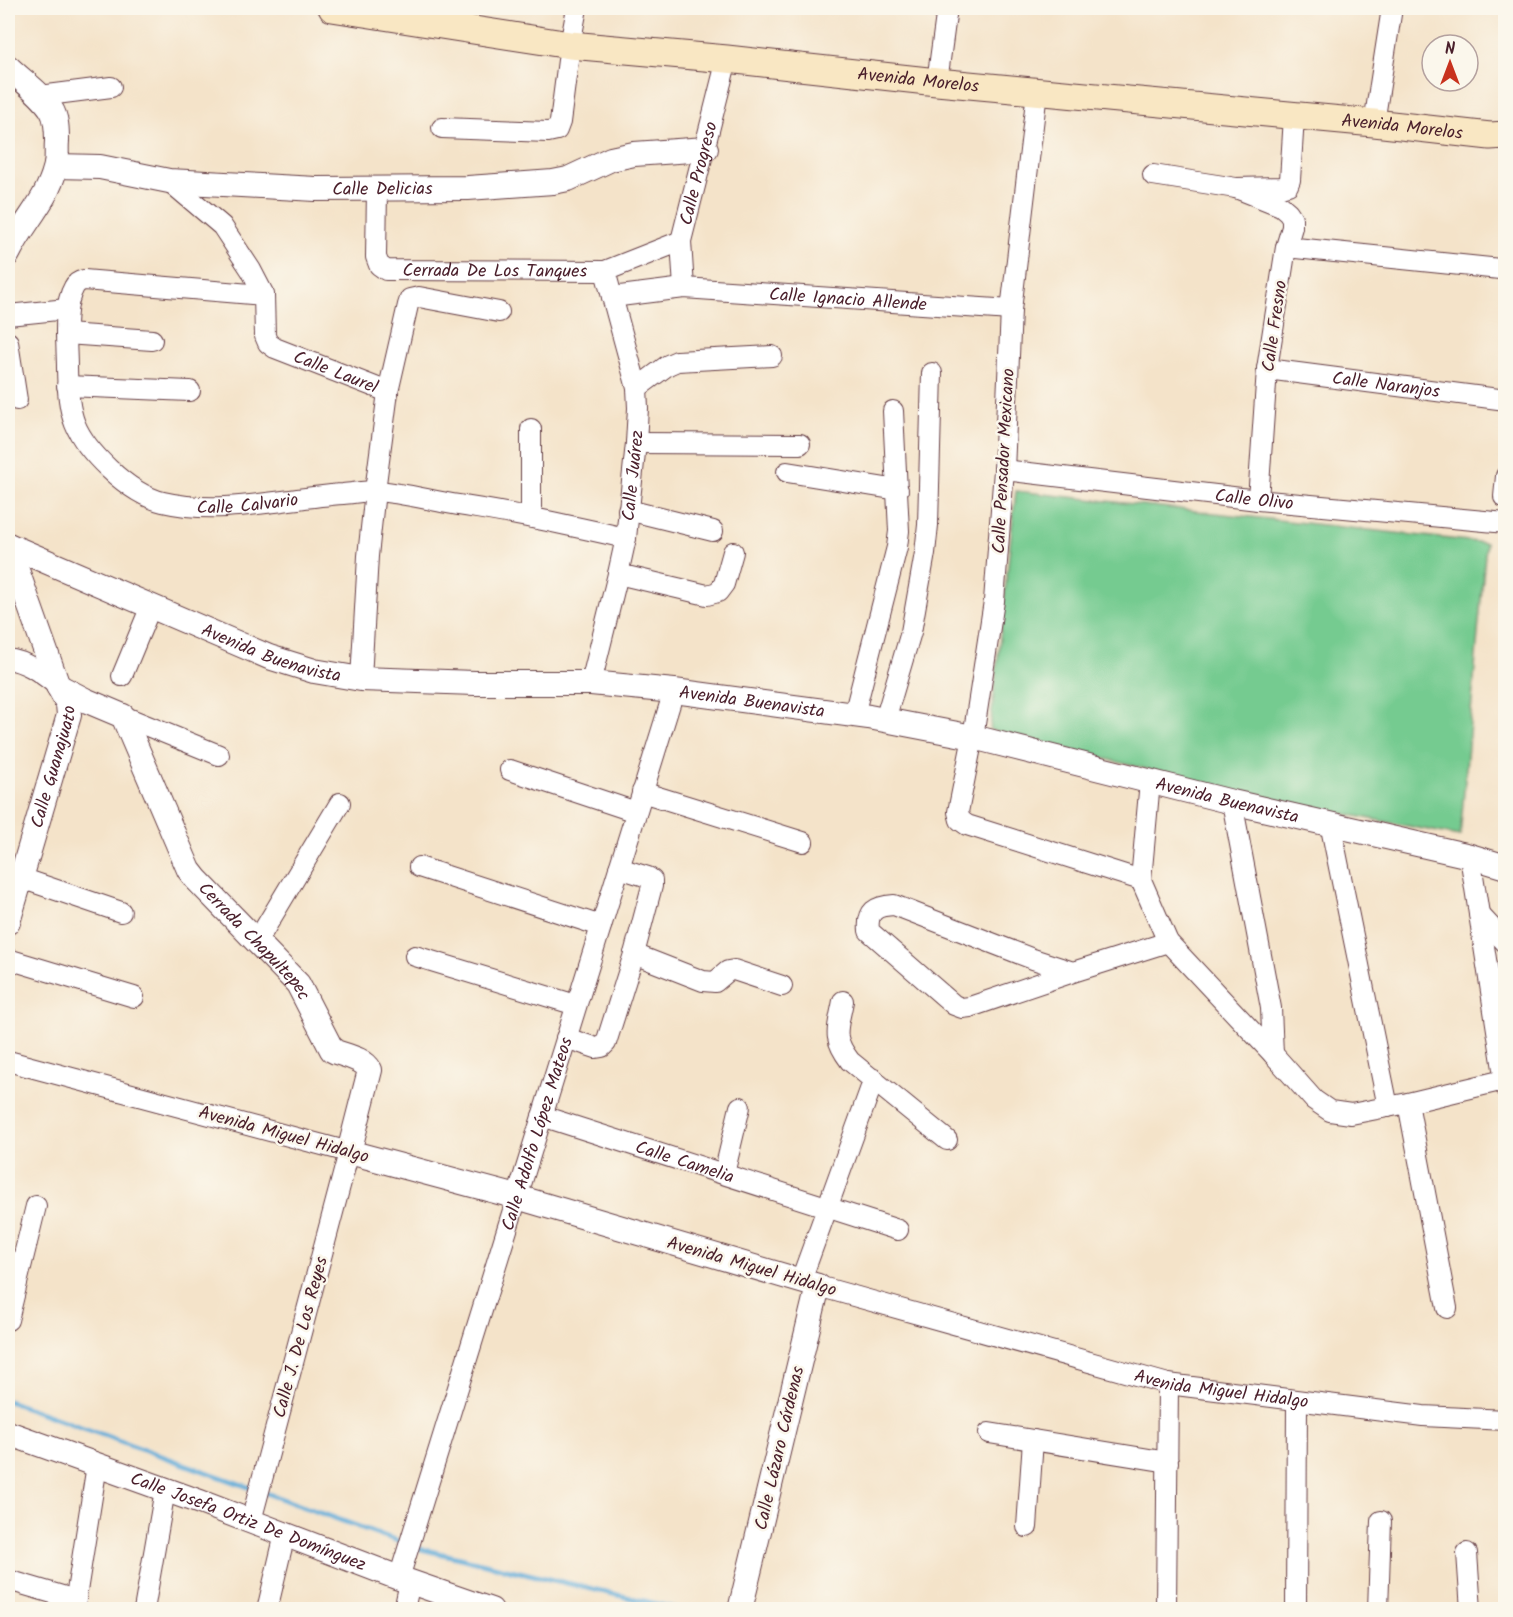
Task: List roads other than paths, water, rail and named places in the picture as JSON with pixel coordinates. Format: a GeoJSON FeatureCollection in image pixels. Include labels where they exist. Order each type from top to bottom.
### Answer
{"type":"FeatureCollection","features":[{"type":"Feature","properties":{"kind":"main road","name":"Avenida Morelos"},"geometry":{"type":"LineString","coordinates":[[332,8],[570,45],[1490,136],[1506,135]]}},
{"type":"Feature","properties":{"kind":"street"},"geometry":{"type":"LineString","coordinates":[[442,128],[548,132],[557,129],[560,122],[577,8]]}},
{"type":"Feature","properties":{"kind":"street"},"geometry":{"type":"LineString","coordinates":[[937,82],[947,8]]}},
{"type":"Feature","properties":{"kind":"street"},"geometry":{"type":"LineString","coordinates":[[1374,123],[1392,8]]}},
{"type":"Feature","properties":{"kind":"street","name":"Calle Progreso"},"geometry":{"type":"LineString","coordinates":[[684,288],[681,241],[727,59]]}},
{"type":"Feature","properties":{"kind":"street"},"geometry":{"type":"LineString","coordinates":[[8,67],[52,110],[57,134],[56,166],[44,197],[8,254]]}},
{"type":"Feature","properties":{"kind":"street"},"geometry":{"type":"LineString","coordinates":[[40,96],[111,87]]}},
{"type":"Feature","properties":{"kind":"street","name":"Calle Pensador Mexicano"},"geometry":{"type":"LineString","coordinates":[[1037,92],[1011,310],[1004,470],[994,601],[973,737],[958,812],[960,820],[967,825],[1141,880]]}},
{"type":"Feature","properties":{"kind":"street"},"geometry":{"type":"LineString","coordinates":[[1153,175],[1236,188],[1288,185],[1294,117]]}},
{"type":"Feature","properties":{"kind":"street","name":"Calle Delicias"},"geometry":{"type":"LineString","coordinates":[[56,166],[100,167],[168,181],[316,189],[468,188],[553,183],[568,179],[611,159],[634,154],[706,149]]}},
{"type":"Feature","properties":{"kind":"street","name":"Calle Laurel"},"geometry":{"type":"LineString","coordinates":[[168,181],[222,226],[251,270],[264,295],[268,343],[275,348],[388,392],[368,556],[360,679]]}},
{"type":"Feature","properties":{"kind":"street","name":"Calle Fresno"},"geometry":{"type":"LineString","coordinates":[[1236,188],[1281,206],[1292,218],[1267,369],[1258,500]]}},
{"type":"Feature","properties":{"kind":"street","name":"Cerrada De Los Tanques"},"geometry":{"type":"LineString","coordinates":[[377,189],[376,257],[379,265],[386,270],[605,271],[681,241]]}},
{"type":"Feature","properties":{"kind":"street"},"geometry":{"type":"LineString","coordinates":[[1286,247],[1500,269]]}},
{"type":"Feature","properties":{"kind":"street","name":"Calle Juárez"},"geometry":{"type":"LineString","coordinates":[[591,683],[626,538],[638,408],[637,388],[605,271]]}},
{"type":"Feature","properties":{"kind":"street"},"geometry":{"type":"LineString","coordinates":[[8,315],[67,309],[74,288],[78,282],[84,280],[264,295]]}},
{"type":"Feature","properties":{"kind":"street","name":"Calle Ignacio Allende"},"geometry":{"type":"LineString","coordinates":[[612,297],[684,288],[1011,310]]}},
{"type":"Feature","properties":{"kind":"street"},"geometry":{"type":"LineString","coordinates":[[388,392],[410,299],[419,297],[498,312]]}},
{"type":"Feature","properties":{"kind":"street","name":"Calle Calvario"},"geometry":{"type":"LineString","coordinates":[[67,309],[67,386],[73,420],[84,442],[120,479],[138,492],[162,502],[227,508],[322,495],[375,491],[531,517],[626,538]]}},
{"type":"Feature","properties":{"kind":"street"},"geometry":{"type":"LineString","coordinates":[[66,333],[152,340]]}},
{"type":"Feature","properties":{"kind":"street"},"geometry":{"type":"LineString","coordinates":[[8,342],[17,400]]}},
{"type":"Feature","properties":{"kind":"street"},"geometry":{"type":"LineString","coordinates":[[637,388],[677,361],[772,356]]}},
{"type":"Feature","properties":{"kind":"street","name":"Calle Naranjos"},"geometry":{"type":"LineString","coordinates":[[1267,369],[1506,400]]}},
{"type":"Feature","properties":{"kind":"street"},"geometry":{"type":"LineString","coordinates":[[885,720],[911,632],[926,553],[932,374]]}},
{"type":"Feature","properties":{"kind":"street"},"geometry":{"type":"LineString","coordinates":[[67,386],[190,391]]}},
{"type":"Feature","properties":{"kind":"street"},"geometry":{"type":"LineString","coordinates":[[854,715],[897,547],[899,531],[894,411]]}},
{"type":"Feature","properties":{"kind":"street"},"geometry":{"type":"LineString","coordinates":[[531,429],[531,517]]}},
{"type":"Feature","properties":{"kind":"street"},"geometry":{"type":"LineString","coordinates":[[636,443],[800,444]]}},
{"type":"Feature","properties":{"kind":"street","name":"Calle Olivo"},"geometry":{"type":"LineString","coordinates":[[1004,470],[1258,500],[1506,523]]}},
{"type":"Feature","properties":{"kind":"street"},"geometry":{"type":"LineString","coordinates":[[787,472],[897,490]]}},
{"type":"Feature","properties":{"kind":"street"},"geometry":{"type":"LineString","coordinates":[[1504,497],[1506,476]]}},
{"type":"Feature","properties":{"kind":"street"},"geometry":{"type":"LineString","coordinates":[[628,510],[713,531]]}},
{"type":"Feature","properties":{"kind":"street","name":"Avenida Buenavista"},"geometry":{"type":"LineString","coordinates":[[8,545],[269,657],[314,671],[360,679],[475,683],[591,683],[674,691],[885,720],[973,737],[1232,802],[1470,856],[1506,867]]}},
{"type":"Feature","properties":{"kind":"street","name":"Calle Guanajuato"},"geometry":{"type":"LineString","coordinates":[[8,545],[58,686],[68,704],[69,716],[8,922]]}},
{"type":"Feature","properties":{"kind":"street"},"geometry":{"type":"LineString","coordinates":[[618,574],[707,595],[718,592],[724,584],[733,552]]}},
{"type":"Feature","properties":{"kind":"street"},"geometry":{"type":"LineString","coordinates":[[122,676],[151,606]]}},
{"type":"Feature","properties":{"kind":"street"},"geometry":{"type":"LineString","coordinates":[[8,659],[18,660],[33,667],[58,686],[85,700],[219,755]]}},
{"type":"Feature","properties":{"kind":"street","name":"Calle Adolfo López Mateos"},"geometry":{"type":"LineString","coordinates":[[404,1610],[405,1572],[411,1537],[674,691]]}},
{"type":"Feature","properties":{"kind":"street","name":"Cerrada Chapultepec"},"geometry":{"type":"LineString","coordinates":[[123,716],[189,870],[256,943],[298,984],[332,1050],[364,1062],[368,1066],[370,1070],[349,1152]]}},
{"type":"Feature","properties":{"kind":"street"},"geometry":{"type":"LineString","coordinates":[[510,770],[636,812]]}},
{"type":"Feature","properties":{"kind":"street"},"geometry":{"type":"LineString","coordinates":[[1150,782],[1141,880],[1168,942],[1314,1100],[1330,1111],[1351,1114],[1505,1084],[1470,856]]}},
{"type":"Feature","properties":{"kind":"street"},"geometry":{"type":"LineString","coordinates":[[642,792],[803,842]]}},
{"type":"Feature","properties":{"kind":"street"},"geometry":{"type":"LineString","coordinates":[[1232,802],[1271,1008],[1273,1054]]}},
{"type":"Feature","properties":{"kind":"street"},"geometry":{"type":"LineString","coordinates":[[256,943],[340,803]]}},
{"type":"Feature","properties":{"kind":"street"},"geometry":{"type":"LineString","coordinates":[[1330,823],[1447,1308]]}},
{"type":"Feature","properties":{"kind":"street"},"geometry":{"type":"LineString","coordinates":[[419,867],[601,926]]}},
{"type":"Feature","properties":{"kind":"street"},"geometry":{"type":"LineString","coordinates":[[566,1038],[596,1048],[606,1043],[634,954],[652,880],[619,868]]}},
{"type":"Feature","properties":{"kind":"street"},"geometry":{"type":"LineString","coordinates":[[21,878],[121,912]]}},
{"type":"Feature","properties":{"kind":"street"},"geometry":{"type":"LineString","coordinates":[[1073,972],[1033,959],[894,905],[882,906],[873,910],[868,921],[869,931],[954,1005],[962,1008],[1168,942]]}},
{"type":"Feature","properties":{"kind":"street"},"geometry":{"type":"LineString","coordinates":[[1479,914],[1506,943]]}},
{"type":"Feature","properties":{"kind":"street"},"geometry":{"type":"LineString","coordinates":[[634,954],[703,981],[715,982],[728,971],[734,970],[782,986]]}},
{"type":"Feature","properties":{"kind":"street"},"geometry":{"type":"LineString","coordinates":[[415,956],[576,1005]]}},
{"type":"Feature","properties":{"kind":"street"},"geometry":{"type":"LineString","coordinates":[[8,958],[134,997]]}},
{"type":"Feature","properties":{"kind":"street"},"geometry":{"type":"LineString","coordinates":[[843,1000],[837,1035],[840,1048],[850,1061],[947,1140]]}},
{"type":"Feature","properties":{"kind":"street","name":"Avenida Miguel Hidalgo"},"geometry":{"type":"LineString","coordinates":[[8,1061],[517,1197],[1168,1384],[1423,1416],[1506,1420]]}},
{"type":"Feature","properties":{"kind":"street"},"geometry":{"type":"LineString","coordinates":[[810,1283],[827,1207],[874,1079]]}},
{"type":"Feature","properties":{"kind":"street"},"geometry":{"type":"LineString","coordinates":[[724,1174],[740,1107]]}},
{"type":"Feature","properties":{"kind":"street","name":"Calle Camelia"},"geometry":{"type":"LineString","coordinates":[[542,1116],[898,1230]]}},
{"type":"Feature","properties":{"kind":"street","name":"Calle J. De Los Reyes"},"geometry":{"type":"LineString","coordinates":[[253,1514],[349,1152]]}},
{"type":"Feature","properties":{"kind":"street"},"geometry":{"type":"LineString","coordinates":[[8,1320],[36,1206]]}},
{"type":"Feature","properties":{"kind":"street","name":"Calle Lázaro Cárdenas"},"geometry":{"type":"LineString","coordinates":[[740,1610],[810,1283]]}},
{"type":"Feature","properties":{"kind":"street"},"geometry":{"type":"LineString","coordinates":[[1166,1610],[1168,1384]]}},
{"type":"Feature","properties":{"kind":"street"},"geometry":{"type":"LineString","coordinates":[[1296,1610],[1297,1401]]}},
{"type":"Feature","properties":{"kind":"street","name":"Calle Josefa Ortiz De Domínguez"},"geometry":{"type":"LineString","coordinates":[[8,1433],[165,1490],[253,1514],[285,1534],[405,1572],[491,1610]]}},
{"type":"Feature","properties":{"kind":"street"},"geometry":{"type":"LineString","coordinates":[[989,1433],[1168,1461]]}},
{"type":"Feature","properties":{"kind":"street"},"geometry":{"type":"LineString","coordinates":[[1027,1527],[1033,1440]]}},
{"type":"Feature","properties":{"kind":"street"},"geometry":{"type":"LineString","coordinates":[[8,1580],[75,1604],[97,1465]]}},
{"type":"Feature","properties":{"kind":"street"},"geometry":{"type":"LineString","coordinates":[[144,1610],[165,1490]]}},
{"type":"Feature","properties":{"kind":"street"},"geometry":{"type":"LineString","coordinates":[[1378,1610],[1381,1521]]}},
{"type":"Feature","properties":{"kind":"street"},"geometry":{"type":"LineString","coordinates":[[267,1610],[285,1534]]}},
{"type":"Feature","properties":{"kind":"street"},"geometry":{"type":"LineString","coordinates":[[1467,1553],[1471,1610]]}},
{"type":"Feature","properties":{"kind":"waterway"},"geometry":{"type":"LineString","coordinates":[[8,1401],[254,1489]]}},
{"type":"Feature","properties":{"kind":"waterway"},"geometry":{"type":"LineString","coordinates":[[263,1492],[417,1548],[682,1610]]}}]}
